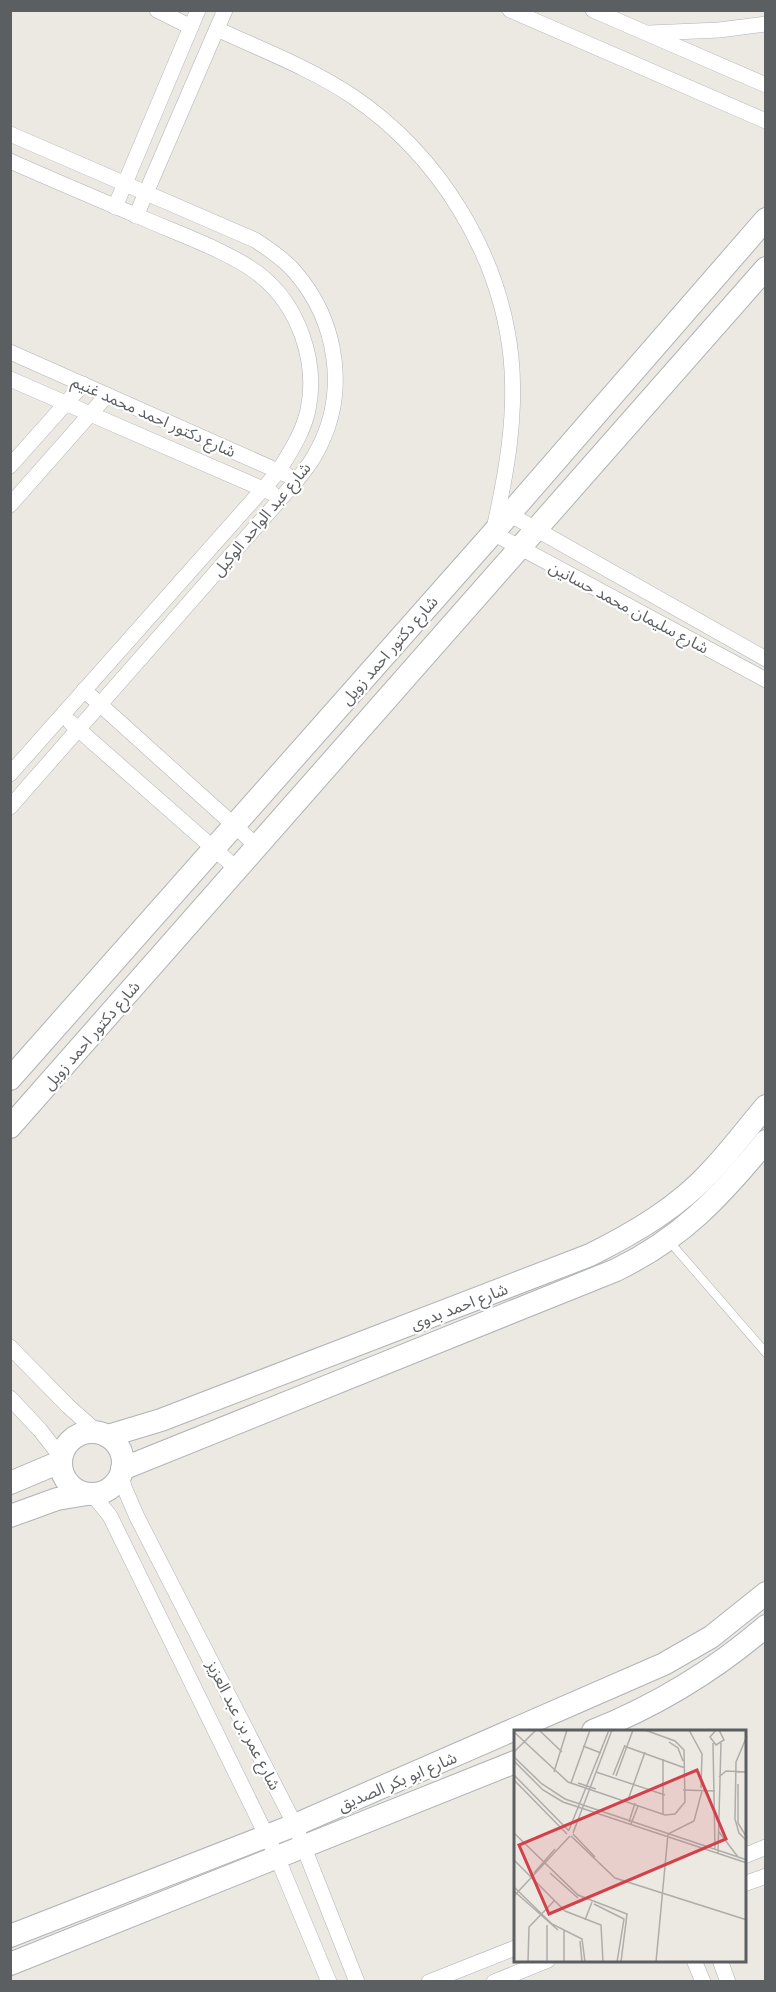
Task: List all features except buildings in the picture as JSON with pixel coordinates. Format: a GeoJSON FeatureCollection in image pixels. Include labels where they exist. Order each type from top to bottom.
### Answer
{"type":"FeatureCollection","features":[{"type":"Feature","properties":{"kind":"street"},"geometry":{"type":"LineString","coordinates":[[157,10],[191,27]]}},
{"type":"Feature","properties":{"kind":"street"},"geometry":{"type":"LineString","coordinates":[[115,207],[198,10]]}},
{"type":"Feature","properties":{"kind":"street"},"geometry":{"type":"LineString","coordinates":[[136,216],[225,10]]}},
{"type":"Feature","properties":{"kind":"street"},"geometry":{"type":"LineString","coordinates":[[510,10],[765,121]]}},
{"type":"Feature","properties":{"kind":"street"},"geometry":{"type":"LineString","coordinates":[[593,10],[765,85]]}},
{"type":"Feature","properties":{"kind":"street"},"geometry":{"type":"LineString","coordinates":[[646,33],[720,30],[765,24]]}},
{"type":"Feature","properties":{"kind":"street"},"geometry":{"type":"LineString","coordinates":[[217,29],[313,74],[352,96],[387,123],[420,155],[447,190],[471,229],[489,270],[503,313],[511,357],[512,401],[509,446],[503,492],[493,533]]}},
{"type":"Feature","properties":{"kind":"street","name":"شارع عبد الواحد الوكيل"},"geometry":{"type":"LineString","coordinates":[[10,134],[255,240],[275,254],[294,270],[309,289],[321,311],[330,334],[335,358],[336,383],[333,407],[326,431],[316,454],[297,480],[10,807]]}},
{"type":"Feature","properties":{"kind":"street","name":"شارع عبد الواحد الوكيل"},"geometry":{"type":"LineString","coordinates":[[10,161],[232,258],[260,275],[281,296],[297,322],[307,350],[311,380],[308,410],[298,439],[278,472],[11,773]]}},
{"type":"Feature","properties":{"kind":"street","name":"شارع دكتور احمد زويل"},"geometry":{"type":"LineString","coordinates":[[10,1079],[493,533],[765,219]]}},
{"type":"Feature","properties":{"kind":"street","name":"شارع دكتور احمد زويل"},"geometry":{"type":"LineString","coordinates":[[10,1127],[765,268]]}},
{"type":"Feature","properties":{"kind":"street","name":"شارع دكتور احمد محمد غنيم"},"geometry":{"type":"LineString","coordinates":[[10,352],[297,480]]}},
{"type":"Feature","properties":{"kind":"street","name":"شارع دكتور احمد محمد غنيم"},"geometry":{"type":"LineString","coordinates":[[10,379],[282,497]]}},
{"type":"Feature","properties":{"kind":"street"},"geometry":{"type":"LineString","coordinates":[[10,466],[82,384]]}},
{"type":"Feature","properties":{"kind":"street"},"geometry":{"type":"LineString","coordinates":[[10,505],[107,395]]}},
{"type":"Feature","properties":{"kind":"street","name":"شارع سليمان محمد حسانين"},"geometry":{"type":"LineString","coordinates":[[509,514],[765,659]]}},
{"type":"Feature","properties":{"kind":"street","name":"شارع سليمان محمد حسانين"},"geometry":{"type":"LineString","coordinates":[[493,533],[765,680]]}},
{"type":"Feature","properties":{"kind":"street"},"geometry":{"type":"LineString","coordinates":[[84,690],[257,846]]}},
{"type":"Feature","properties":{"kind":"street"},"geometry":{"type":"LineString","coordinates":[[61,714],[237,869]]}},
{"type":"Feature","properties":{"kind":"street","name":"شارع احمد بدوى"},"geometry":{"type":"LineString","coordinates":[[102,1434],[161,1420],[590,1255],[654,1219],[684,1197],[711,1172],[765,1106]]}},
{"type":"Feature","properties":{"kind":"street","name":"شارع احمد بدوى"},"geometry":{"type":"LineString","coordinates":[[122,1472],[616,1270],[642,1257],[703,1212],[729,1185],[765,1141]]}},
{"type":"Feature","properties":{"kind":"street"},"geometry":{"type":"LineString","coordinates":[[10,1347],[68,1406],[114,1441],[122,1454],[122,1472],[110,1489],[57,1499],[10,1516]]}},
{"type":"Feature","properties":{"kind":"street"},"geometry":{"type":"LineString","coordinates":[[10,1398],[40,1430],[60,1459],[65,1479],[79,1492],[90,1494]]}},
{"type":"Feature","properties":{"kind":"street"},"geometry":{"type":"LineString","coordinates":[[10,1483],[60,1459],[70,1440],[87,1432],[102,1434]]}},
{"type":"Feature","properties":{"kind":"street","name":"شارع عمر بن عبد العزيز"},"geometry":{"type":"LineString","coordinates":[[122,1472],[124,1487],[137,1517],[295,1825],[357,1982]]}},
{"type":"Feature","properties":{"kind":"street","name":"شارع عمر بن عبد العزيز"},"geometry":{"type":"LineString","coordinates":[[90,1494],[102,1504],[113,1522],[267,1836],[329,1982]]}},
{"type":"Feature","properties":{"kind":"street","name":"شارع ابو بكر الصديق"},"geometry":{"type":"LineString","coordinates":[[10,1936],[295,1825],[664,1664],[711,1637],[765,1593]]}},
{"type":"Feature","properties":{"kind":"street"},"geometry":{"type":"LineString","coordinates":[[596,1730],[614,1723],[698,1677],[739,1649],[765,1626]]}},
{"type":"Feature","properties":{"kind":"street","name":"شارع ابو بكر الصديق"},"geometry":{"type":"LineString","coordinates":[[10,1964],[514,1762]]}},
{"type":"Feature","properties":{"kind":"street"},"geometry":{"type":"LineString","coordinates":[[746,1855],[765,1847]]}},
{"type":"Feature","properties":{"kind":"street"},"geometry":{"type":"LineString","coordinates":[[746,1883],[765,1876]]}},
{"type":"Feature","properties":{"kind":"street"},"geometry":{"type":"LineString","coordinates":[[429,1982],[514,1948]]}},
{"type":"Feature","properties":{"kind":"street"},"geometry":{"type":"LineString","coordinates":[[494,1982],[543,1962]]}},
{"type":"Feature","properties":{"kind":"street"},"geometry":{"type":"LineString","coordinates":[[695,1962],[703,1982]]}},
{"type":"Feature","properties":{"kind":"street"},"geometry":{"type":"LineString","coordinates":[[721,1962],[728,1982]]}},
{"type":"Feature","properties":{"kind":"lane"},"geometry":{"type":"LineString","coordinates":[[668,1240],[765,1353]]}}]}
